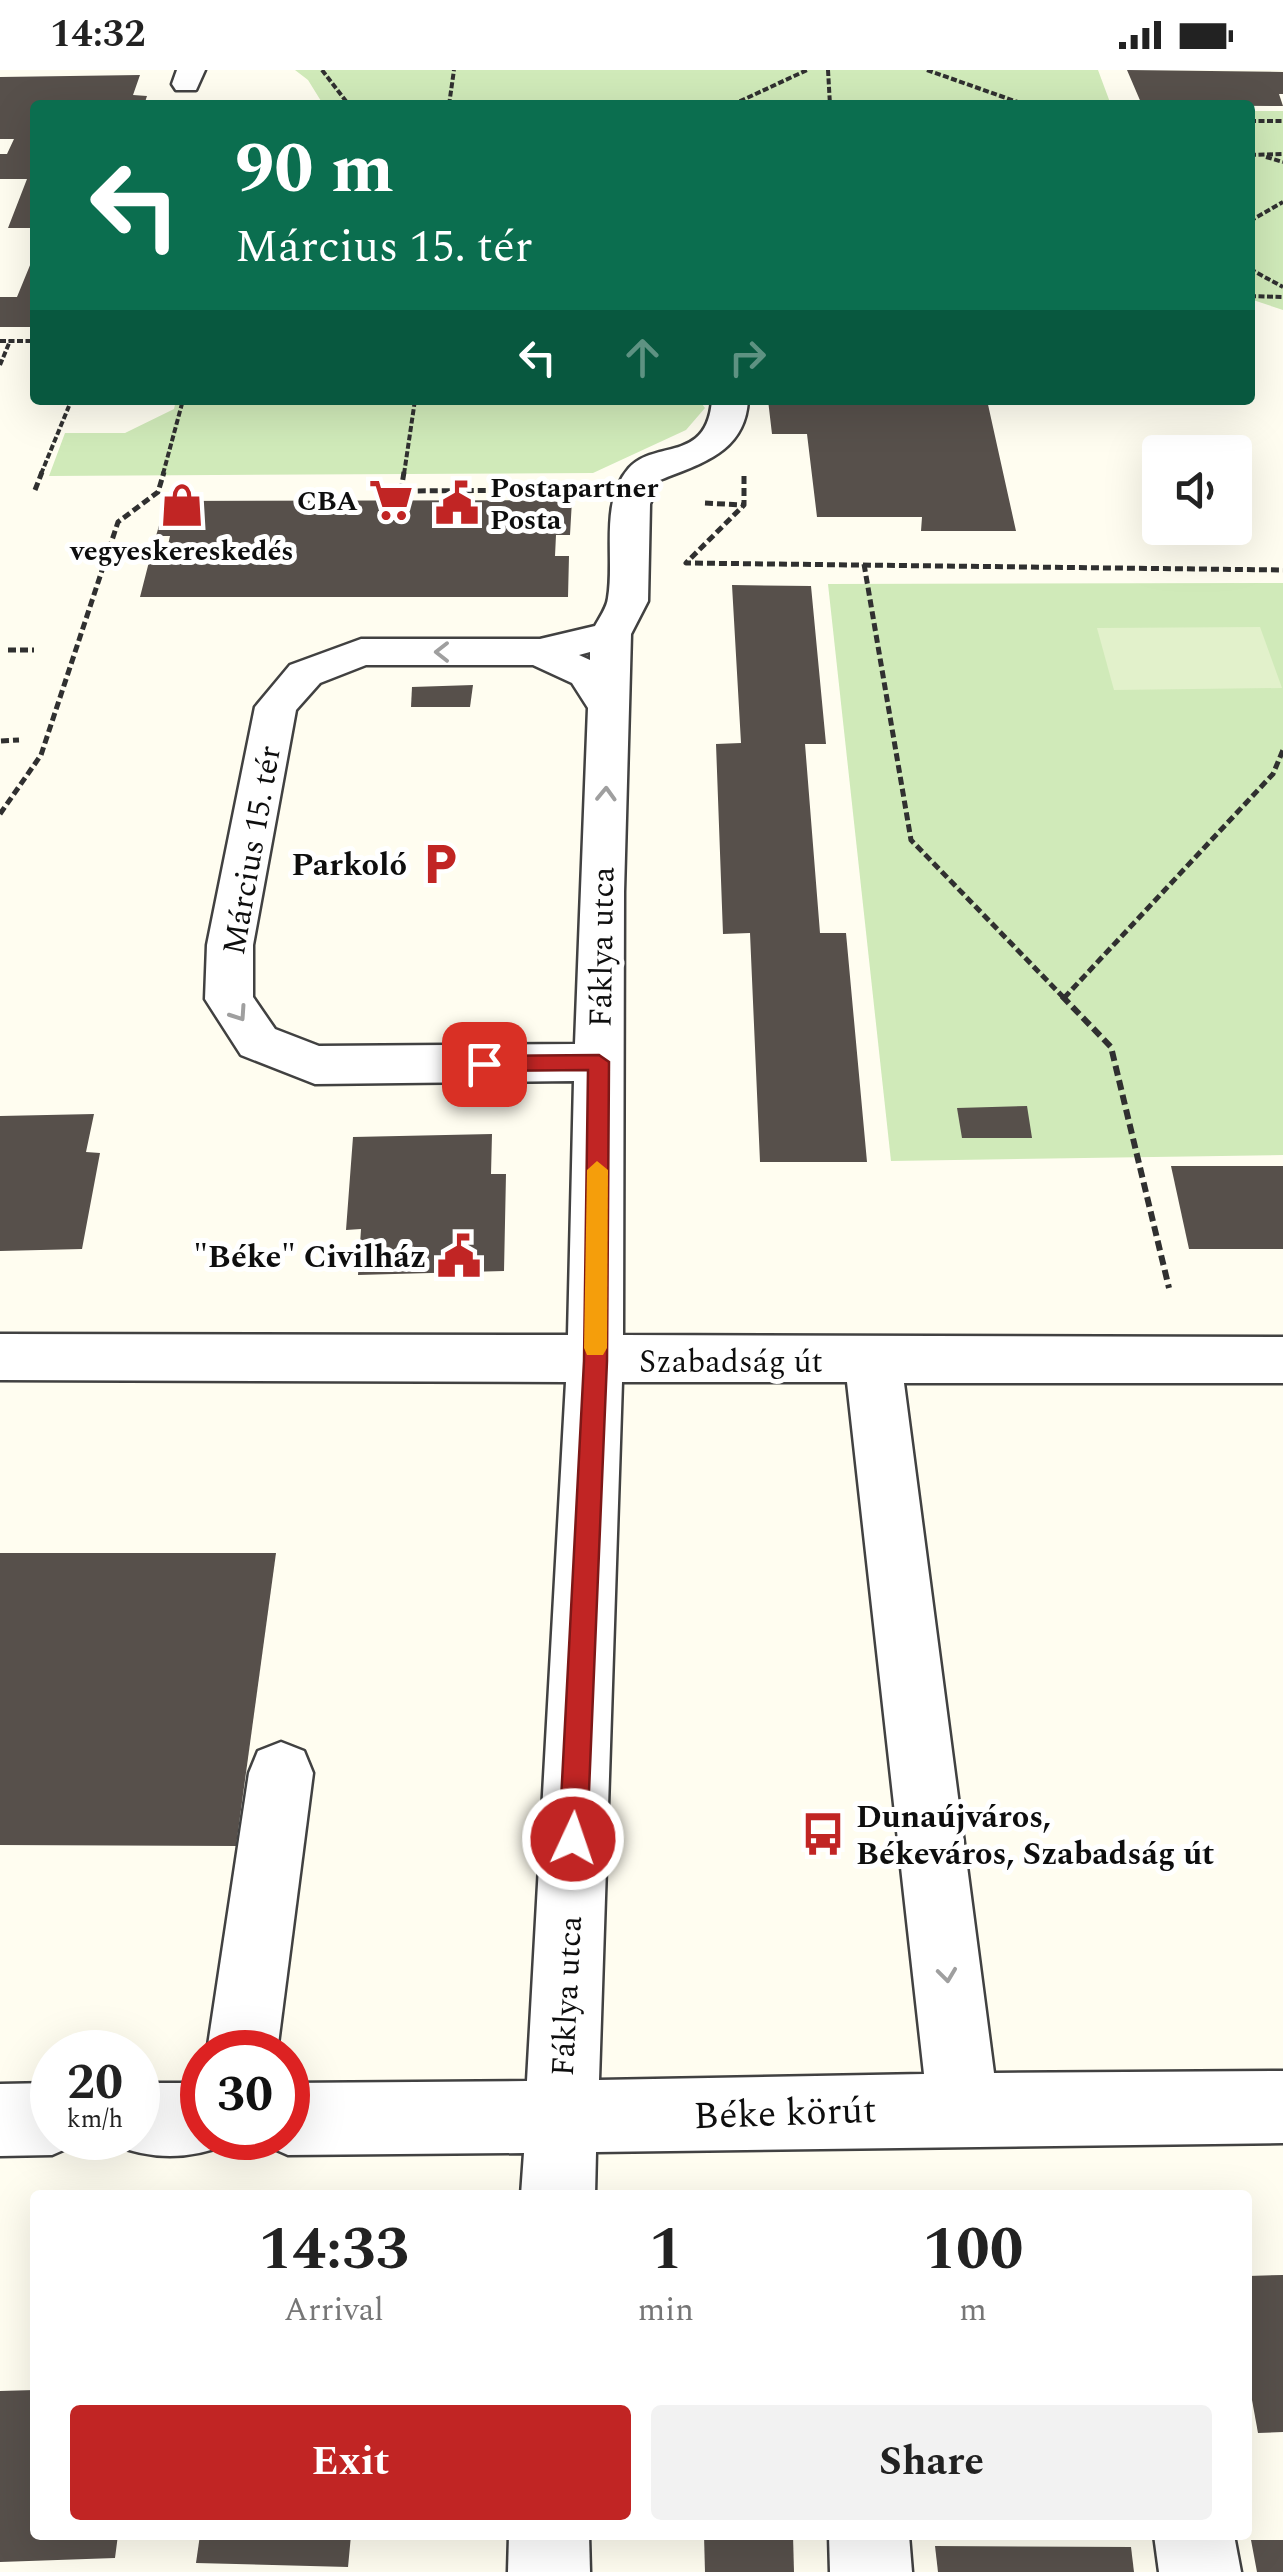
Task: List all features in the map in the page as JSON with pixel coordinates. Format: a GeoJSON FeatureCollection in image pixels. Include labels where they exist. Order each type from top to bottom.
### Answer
{"type":"FeatureCollection","features":[{"type":"Feature","properties":{"kind":"street"},"geometry":{"type":"LineString","coordinates":[[634,498],[644,474],[720,439],[731,421],[730,405]]}},
{"type":"Feature","properties":{"kind":"street","name":"Fáklya utca"},"geometry":{"type":"LineString","coordinates":[[558,2190],[595,1361],[601,892],[611,634],[628,601],[634,498]]}},
{"type":"Feature","properties":{"kind":"street"},"geometry":{"type":"LineString","coordinates":[[540,652],[611,634]]}},
{"type":"Feature","properties":{"kind":"street","name":"Március 15. tér"},"geometry":{"type":"LineString","coordinates":[[540,652],[360,652],[305,674],[276,707],[230,945],[228,999],[258,1042],[315,1065],[599,1062]]}},
{"type":"Feature","properties":{"kind":"street"},"geometry":{"type":"LineString","coordinates":[[540,652],[587,674],[609,708]]}},
{"type":"Feature","properties":{"kind":"street","name":"Szabadság út"},"geometry":{"type":"LineString","coordinates":[[0,1357],[1283,1360]]}},
{"type":"Feature","properties":{"kind":"street"},"geometry":{"type":"LineString","coordinates":[[874,1362],[963,2108]]}},
{"type":"Feature","properties":{"kind":"street"},"geometry":{"type":"LineString","coordinates":[[245,2030],[280,1773]]}},
{"type":"Feature","properties":{"kind":"street","name":"Béke körút"},"geometry":{"type":"LineString","coordinates":[[310,2118],[560,2118],[963,2108],[1283,2108]]}},
{"type":"Feature","properties":{"kind":"street"},"geometry":{"type":"LineString","coordinates":[[0,2120],[30,2119]]}},
{"type":"Feature","properties":{"kind":"street"},"geometry":{"type":"LineString","coordinates":[[549,2572],[550,2540]]}},
{"type":"Feature","properties":{"kind":"street"},"geometry":{"type":"LineString","coordinates":[[869,2540],[871,2572]]}},
{"type":"Feature","properties":{"kind":"street"},"geometry":{"type":"LineString","coordinates":[[1195,2540],[1200,2572]]}},
{"type":"Feature","properties":{"kind":"path"},"geometry":{"type":"LineString","coordinates":[[322,70],[345,100]]}},
{"type":"Feature","properties":{"kind":"path"},"geometry":{"type":"LineString","coordinates":[[450,100],[454,70]]}},
{"type":"Feature","properties":{"kind":"path"},"geometry":{"type":"LineString","coordinates":[[743,100],[807,70]]}},
{"type":"Feature","properties":{"kind":"path"},"geometry":{"type":"LineString","coordinates":[[828,70],[830,100]]}},
{"type":"Feature","properties":{"kind":"path"},"geometry":{"type":"LineString","coordinates":[[927,70],[1012,100]]}},
{"type":"Feature","properties":{"kind":"path"},"geometry":{"type":"LineString","coordinates":[[1255,120],[1283,120]]}},
{"type":"Feature","properties":{"kind":"path"},"geometry":{"type":"LineString","coordinates":[[1255,155],[1283,154]]}},
{"type":"Feature","properties":{"kind":"path"},"geometry":{"type":"LineString","coordinates":[[1260,155],[1283,162]]}},
{"type":"Feature","properties":{"kind":"path"},"geometry":{"type":"LineString","coordinates":[[1255,218],[1283,202]]}},
{"type":"Feature","properties":{"kind":"path"},"geometry":{"type":"LineString","coordinates":[[1255,273],[1283,287]]}},
{"type":"Feature","properties":{"kind":"path"},"geometry":{"type":"LineString","coordinates":[[1255,296],[1283,297]]}},
{"type":"Feature","properties":{"kind":"path"},"geometry":{"type":"LineString","coordinates":[[0,341],[30,341]]}},
{"type":"Feature","properties":{"kind":"path"},"geometry":{"type":"LineString","coordinates":[[0,364],[10,341]]}},
{"type":"Feature","properties":{"kind":"path"},"geometry":{"type":"LineString","coordinates":[[0,814],[41,755],[118,522],[158,492],[182,405]]}},
{"type":"Feature","properties":{"kind":"path"},"geometry":{"type":"LineString","coordinates":[[414,405],[402,492],[587,490],[634,498],[744,505],[686,564],[1283,570]]}},
{"type":"Feature","properties":{"kind":"path"},"geometry":{"type":"LineString","coordinates":[[36,490],[69,406]]}},
{"type":"Feature","properties":{"kind":"path"},"geometry":{"type":"LineString","coordinates":[[864,564],[911,840],[1111,1047],[1169,1288]]}},
{"type":"Feature","properties":{"kind":"path"},"geometry":{"type":"LineString","coordinates":[[8,650],[34,650]]}},
{"type":"Feature","properties":{"kind":"path"},"geometry":{"type":"LineString","coordinates":[[1,740],[20,740]]}},
{"type":"Feature","properties":{"kind":"path"},"geometry":{"type":"LineString","coordinates":[[1064,998],[1273,774],[1283,750]]}},
{"type":"Feature","properties":{"kind":"green space"},"geometry":{"type":"Polygon","coordinates":[[[295,70],[1098,70],[1109,100],[320,100],[308,80],[295,70]]]}},
{"type":"Feature","properties":{"kind":"green space"},"geometry":{"type":"Polygon","coordinates":[[[1255,111],[1283,111],[1283,310],[1255,301],[1255,111]]]}},
{"type":"Feature","properties":{"kind":"green space"},"geometry":{"type":"Polygon","coordinates":[[[175,405],[705,408],[686,430],[593,473],[49,476],[65,433],[125,433],[174,409],[175,405]]]}},
{"type":"Feature","properties":{"kind":"green space"},"geometry":{"type":"Polygon","coordinates":[[[1283,583],[1283,1155],[891,1161],[828,584],[1283,583]]]}},
{"type":"Feature","properties":{"kind":"green space"},"geometry":{"type":"Polygon","coordinates":[[[1260,627],[1282,688],[1114,690],[1097,628],[1260,627]]]}},
{"type":"Feature","properties":{"kind":"building"},"geometry":{"type":"Polygon","coordinates":[[[1127,70],[1283,72],[1283,94],[1279,94],[1283,106],[1255,106],[1255,100],[1140,100],[1127,70]]]}},
{"type":"Feature","properties":{"kind":"building"},"geometry":{"type":"Polygon","coordinates":[[[140,75],[133,95],[147,96],[146,100],[30,100],[30,228],[8,228],[27,179],[0,179],[0,154],[7,154],[14,139],[0,139],[0,77],[140,75]]]}},
{"type":"Feature","properties":{"kind":"building"},"geometry":{"type":"Polygon","coordinates":[[[30,265],[30,327],[0,327],[0,297],[17,297],[30,265]]]}},
{"type":"Feature","properties":{"kind":"building"},"geometry":{"type":"Polygon","coordinates":[[[769,405],[988,405],[1016,531],[921,531],[922,517],[817,517],[807,434],[772,434],[769,405]]]}},
{"type":"Feature","properties":{"kind":"building"},"geometry":{"type":"Polygon","coordinates":[[[572,500],[570,535],[556,535],[555,556],[569,556],[568,597],[140,597],[151,554],[166,554],[170,536],[156,536],[166,501],[572,500]]]}},
{"type":"Feature","properties":{"kind":"building"},"geometry":{"type":"Polygon","coordinates":[[[732,585],[811,586],[826,744],[805,744],[820,933],[846,933],[867,1162],[760,1162],[750,933],[723,934],[716,744],[741,743],[732,585]]]}},
{"type":"Feature","properties":{"kind":"building"},"geometry":{"type":"Polygon","coordinates":[[[473,685],[470,707],[411,707],[412,687],[473,685]]]}},
{"type":"Feature","properties":{"kind":"building"},"geometry":{"type":"Polygon","coordinates":[[[1027,1106],[1032,1138],[962,1138],[957,1108],[1027,1106]]]}},
{"type":"Feature","properties":{"kind":"building"},"geometry":{"type":"Polygon","coordinates":[[[94,1114],[86,1152],[100,1153],[82,1249],[0,1251],[0,1116],[94,1114]]]}},
{"type":"Feature","properties":{"kind":"building"},"geometry":{"type":"Polygon","coordinates":[[[492,1134],[491,1174],[506,1174],[504,1271],[358,1275],[361,1229],[346,1230],[353,1137],[492,1134]]]}},
{"type":"Feature","properties":{"kind":"building"},"geometry":{"type":"Polygon","coordinates":[[[1171,1166],[1283,1166],[1283,1249],[1189,1249],[1171,1166]]]}},
{"type":"Feature","properties":{"kind":"building"},"geometry":{"type":"Polygon","coordinates":[[[0,1553],[276,1553],[236,1846],[0,1845],[0,1553]]]}},
{"type":"Feature","properties":{"kind":"building"},"geometry":{"type":"Polygon","coordinates":[[[1283,2275],[1283,2432],[1258,2433],[1252,2400],[1252,2276],[1283,2275]]]}},
{"type":"Feature","properties":{"kind":"building"},"geometry":{"type":"Polygon","coordinates":[[[30,2390],[30,2540],[117,2540],[115,2558],[0,2562],[0,2391],[30,2390]]]}},
{"type":"Feature","properties":{"kind":"building"},"geometry":{"type":"Polygon","coordinates":[[[199,2540],[351,2540],[348,2567],[196,2563],[199,2540]]]}},
{"type":"Feature","properties":{"kind":"building"},"geometry":{"type":"Polygon","coordinates":[[[704,2540],[793,2540],[794,2572],[705,2572],[704,2540]]]}},
{"type":"Feature","properties":{"kind":"building"},"geometry":{"type":"Polygon","coordinates":[[[1251,2540],[1283,2540],[1283,2572],[1257,2572],[1251,2540]]]}},
{"type":"Feature","properties":{"kind":"building"},"geometry":{"type":"Polygon","coordinates":[[[935,2546],[1131,2547],[1134,2572],[938,2572],[935,2546]]]}},
{"type":"Feature","properties":{"kind":"slow traffic"},"geometry":{"type":"LineString","coordinates":[[595,1348],[597,1170]]}},
{"type":"Feature","properties":{"kind":"place","name":"CBA"},"geometry":{"type":"Point","coordinates":[391,500]}},
{"type":"Feature","properties":{"kind":"place","name":"Postapartner Posta"},"geometry":{"type":"Point","coordinates":[457,503]}},
{"type":"Feature","properties":{"kind":"place","name":"vegyeskereskedés"},"geometry":{"type":"Point","coordinates":[182,505]}},
{"type":"Feature","properties":{"kind":"place","name":"Parkoló"},"geometry":{"type":"Point","coordinates":[440,864]}},
{"type":"Feature","properties":{"kind":"place","name":"\"Béke\" Civilház"},"geometry":{"type":"Point","coordinates":[459,1256]}},
{"type":"Feature","properties":{"kind":"place","name":"Dunaújváros, Békeváros, Szabadság út"},"geometry":{"type":"Point","coordinates":[823,1834]}},
{"type":"Feature","properties":{"kind":"route"},"geometry":{"type":"LineString","coordinates":[[484,1064],[599,1062],[595,1361],[573,1839]]}}]}
